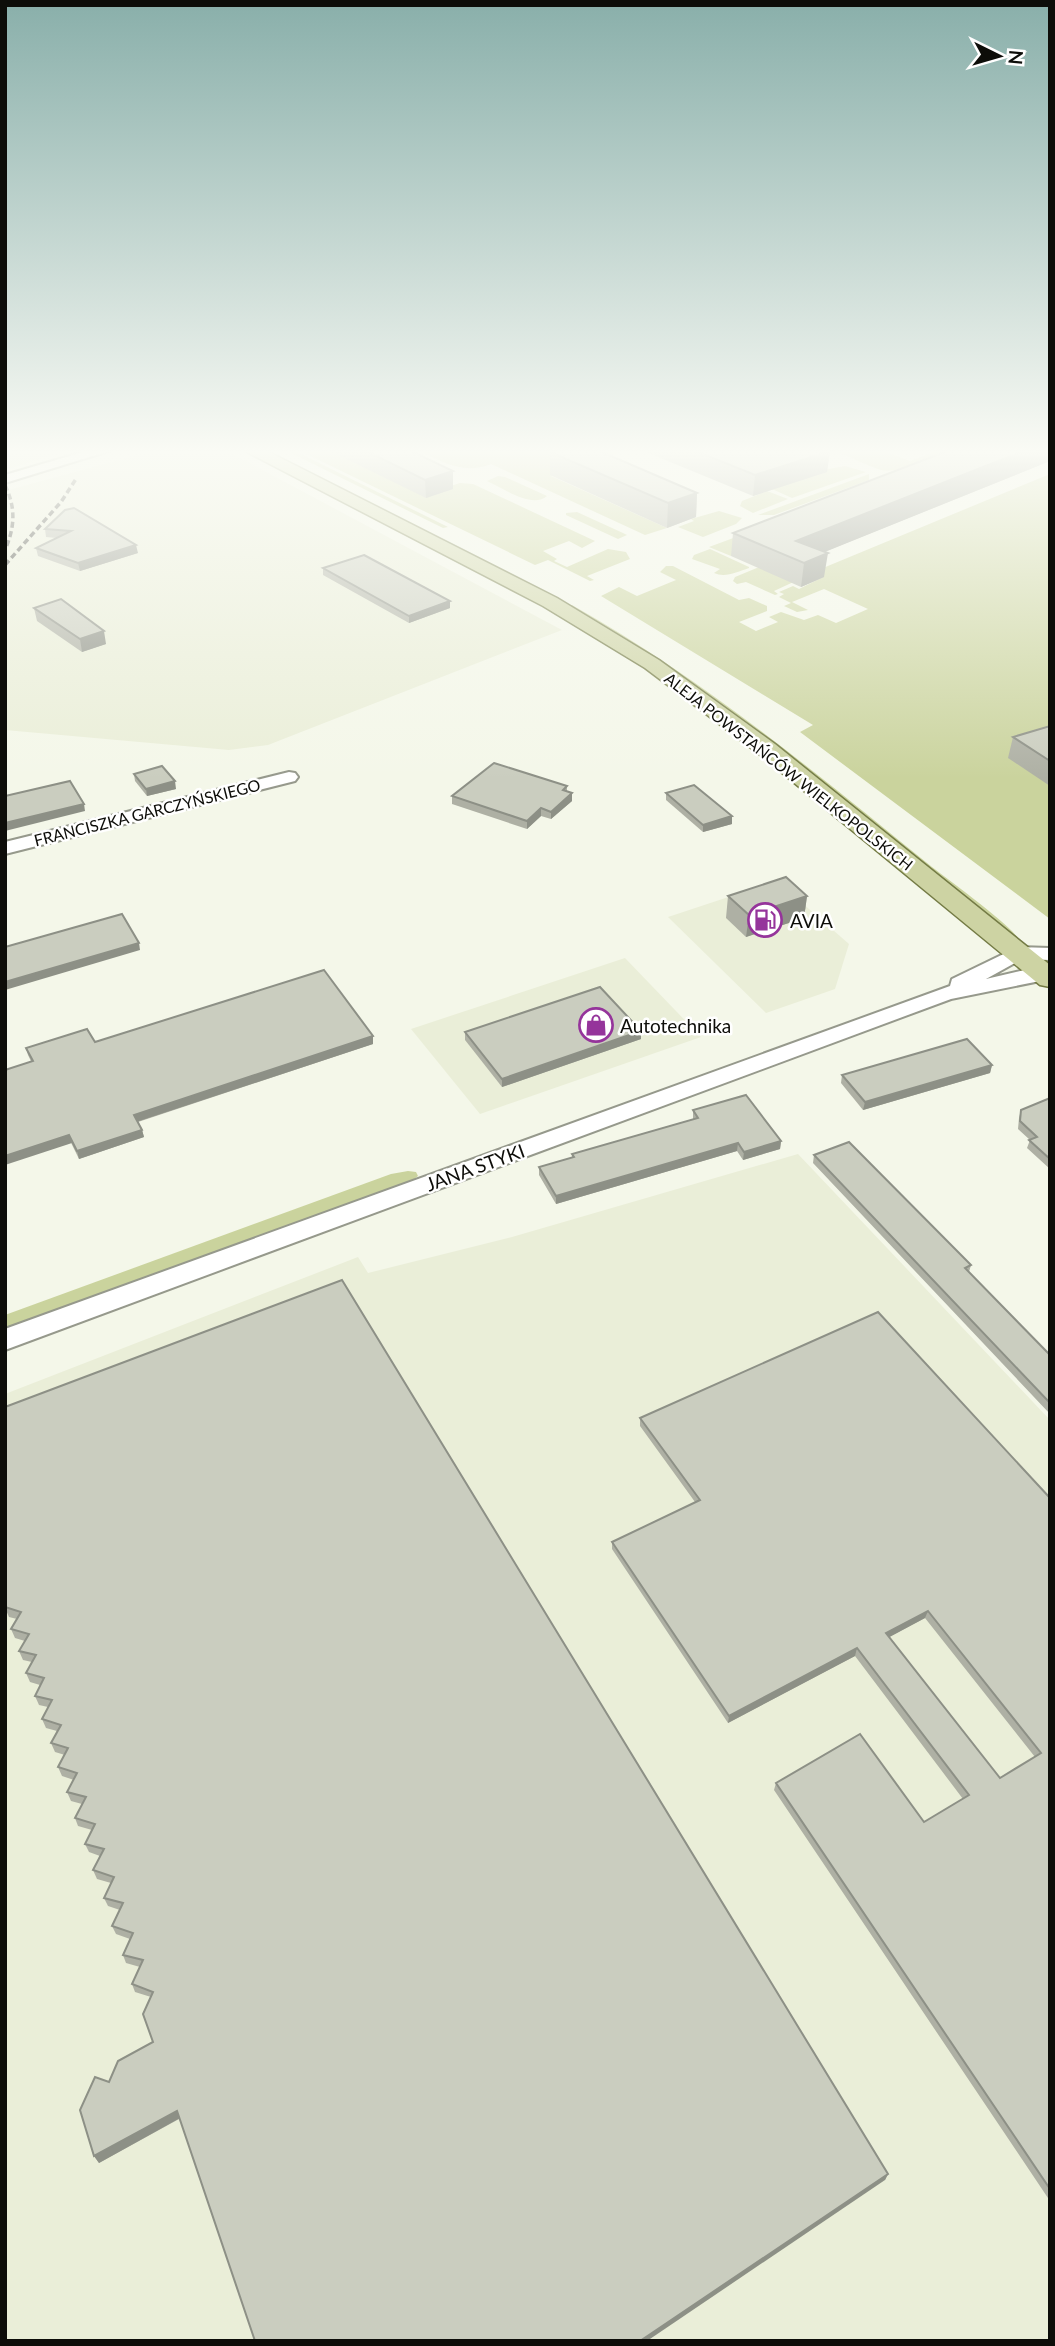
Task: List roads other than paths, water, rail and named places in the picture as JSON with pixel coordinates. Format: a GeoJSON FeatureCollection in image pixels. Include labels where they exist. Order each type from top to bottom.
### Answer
{"type":"FeatureCollection","features":[{"type":"Feature","properties":{"kind":"main road","name":"ALEJA POWSTAŃCÓW WIELKOPOLSKICH"},"geometry":{"type":"LineString","coordinates":[[466,559],[550,602],[652,664],[1024,944],[1048,965]]}},
{"type":"Feature","properties":{"kind":"main road","name":"ALEJA POWSTAŃCÓW WIELKOPOLSKICH"},"geometry":{"type":"LineString","coordinates":[[496,559],[654,647],[775,732],[1000,911]]}},
{"type":"Feature","properties":{"kind":"street","name":"FRANCISZKA GARCZYŃSKIEGO"},"geometry":{"type":"LineString","coordinates":[[5,848],[289,778]]}},
{"type":"Feature","properties":{"kind":"street","name":"JANA STYKI"},"geometry":{"type":"LineString","coordinates":[[946,993],[1024,944]]}},
{"type":"Feature","properties":{"kind":"street","name":"JANA STYKI"},"geometry":{"type":"LineString","coordinates":[[5,1340],[946,993],[1048,965]]}},
{"type":"Feature","properties":{"kind":"railway"},"geometry":{"type":"LineString","coordinates":[[5,565],[10,559]]}},
{"type":"Feature","properties":{"kind":"place","name":"AVIA"},"geometry":{"type":"Point","coordinates":[765,920]}},
{"type":"Feature","properties":{"kind":"place","name":"Autotechnika"},"geometry":{"type":"Point","coordinates":[596,1025]}}]}
